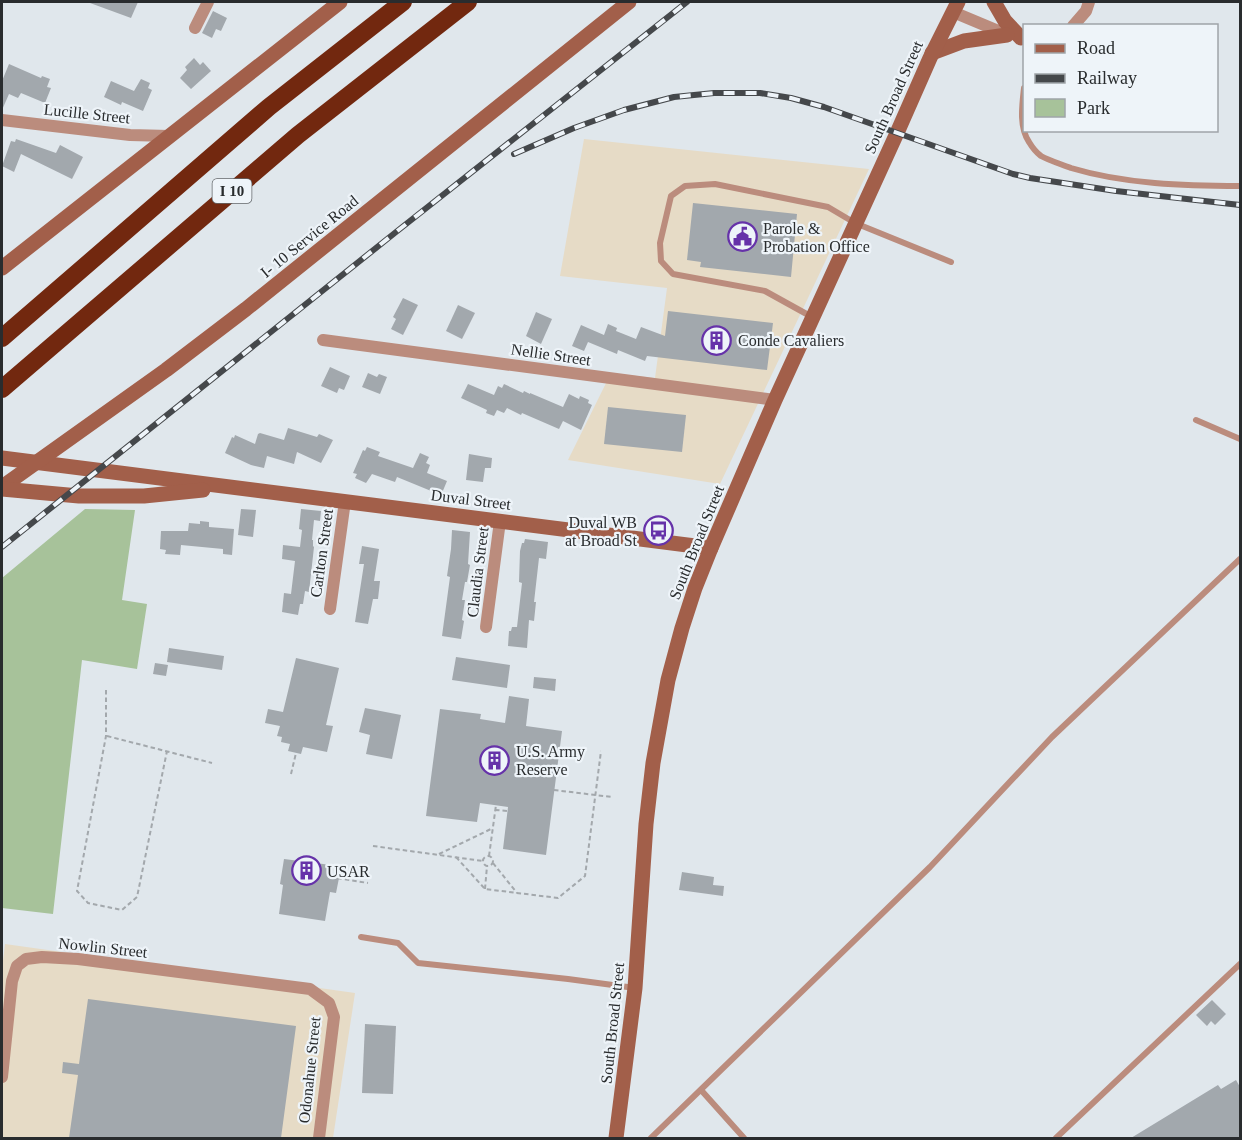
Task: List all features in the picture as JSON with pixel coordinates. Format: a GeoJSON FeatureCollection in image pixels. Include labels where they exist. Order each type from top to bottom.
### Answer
{"type":"FeatureCollection","features":[{"type":"Feature","properties":{"kind":"highway","name":"I 10"},"geometry":{"type":"LineString","coordinates":[[2,338],[269,107],[403,2]]}},
{"type":"Feature","properties":{"kind":"highway","name":"I 10"},"geometry":{"type":"LineString","coordinates":[[2,389],[298,135],[468,2]]}},
{"type":"Feature","properties":{"kind":"street"},"geometry":{"type":"LineString","coordinates":[[195,28],[208,2]]}},
{"type":"Feature","properties":{"kind":"street"},"geometry":{"type":"LineString","coordinates":[[2,268],[340,2]]}},
{"type":"Feature","properties":{"kind":"street","name":"I- 10 Service Road"},"geometry":{"type":"LineString","coordinates":[[2,488],[238,315],[629,2]]}},
{"type":"Feature","properties":{"kind":"street"},"geometry":{"type":"LineString","coordinates":[[994,2],[1018,37]]}},
{"type":"Feature","properties":{"kind":"street"},"geometry":{"type":"LineString","coordinates":[[1075,24],[1086,11],[1089,2]]}},
{"type":"Feature","properties":{"kind":"street"},"geometry":{"type":"LineString","coordinates":[[956,7],[1018,37]]}},
{"type":"Feature","properties":{"kind":"street","name":"South Broad Street"},"geometry":{"type":"LineString","coordinates":[[616,1138],[635,988],[646,824],[657,737],[668,680],[694,588],[775,400],[956,7]]}},
{"type":"Feature","properties":{"kind":"street"},"geometry":{"type":"LineString","coordinates":[[933,53],[964,40],[1018,37]]}},
{"type":"Feature","properties":{"kind":"street","name":"Lucille Street"},"geometry":{"type":"LineString","coordinates":[[2,120],[129,135],[169,136]]}},
{"type":"Feature","properties":{"kind":"street","name":"Nellie Street"},"geometry":{"type":"LineString","coordinates":[[323,340],[775,400]]}},
{"type":"Feature","properties":{"kind":"street","name":"Duval Street"},"geometry":{"type":"LineString","coordinates":[[2,458],[711,548]]}},
{"type":"Feature","properties":{"kind":"street","name":"Duval Street"},"geometry":{"type":"LineString","coordinates":[[2,488],[79,496],[144,496],[227,487]]}},
{"type":"Feature","properties":{"kind":"street","name":"Carlton Street"},"geometry":{"type":"LineString","coordinates":[[330,609],[345,501]]}},
{"type":"Feature","properties":{"kind":"street","name":"Claudia Street"},"geometry":{"type":"LineString","coordinates":[[486,627],[500,521]]}},
{"type":"Feature","properties":{"kind":"street","name":"Nowlin Street"},"geometry":{"type":"LineString","coordinates":[[2,1077],[12,981],[17,966],[26,959],[42,957],[78,959],[300,988]]}},
{"type":"Feature","properties":{"kind":"street","name":"Odonahue Street"},"geometry":{"type":"LineString","coordinates":[[300,988],[310,989],[329,1004],[334,1017],[319,1138]]}},
{"type":"Feature","properties":{"kind":"lane"},"geometry":{"type":"LineString","coordinates":[[1023,98],[1023,127]]}},
{"type":"Feature","properties":{"kind":"lane"},"geometry":{"type":"LineString","coordinates":[[1025,132],[1028,141],[1039,155],[1083,171],[1126,180],[1184,185],[1240,186]]}},
{"type":"Feature","properties":{"kind":"lane"},"geometry":{"type":"LineString","coordinates":[[813,317],[765,291],[673,274],[661,261],[660,243],[671,196],[685,186],[715,184],[828,207],[855,223],[951,262]]}},
{"type":"Feature","properties":{"kind":"lane"},"geometry":{"type":"LineString","coordinates":[[1196,420],[1240,439]]}},
{"type":"Feature","properties":{"kind":"lane"},"geometry":{"type":"LineString","coordinates":[[651,1138],[930,867],[1052,737],[1240,559]]}},
{"type":"Feature","properties":{"kind":"lane"},"geometry":{"type":"LineString","coordinates":[[361,938],[398,943],[418,963],[635,988]]}},
{"type":"Feature","properties":{"kind":"lane"},"geometry":{"type":"LineString","coordinates":[[1056,1138],[1240,964]]}},
{"type":"Feature","properties":{"kind":"lane"},"geometry":{"type":"LineString","coordinates":[[701,1090],[744,1138]]}},
{"type":"Feature","properties":{"kind":"path"},"geometry":{"type":"LineString","coordinates":[[106,690],[106,736],[77,891],[88,903],[122,910],[137,897],[167,751]]}},
{"type":"Feature","properties":{"kind":"path"},"geometry":{"type":"LineString","coordinates":[[106,736],[212,763]]}},
{"type":"Feature","properties":{"kind":"path"},"geometry":{"type":"LineString","coordinates":[[456,857],[485,889],[558,898],[585,876],[601,751]]}},
{"type":"Feature","properties":{"kind":"path"},"geometry":{"type":"LineString","coordinates":[[291,774],[296,753]]}},
{"type":"Feature","properties":{"kind":"path"},"geometry":{"type":"LineString","coordinates":[[554,790],[612,797]]}},
{"type":"Feature","properties":{"kind":"path"},"geometry":{"type":"LineString","coordinates":[[496,805],[489,856],[517,893]]}},
{"type":"Feature","properties":{"kind":"path"},"geometry":{"type":"LineString","coordinates":[[495,810],[508,811]]}},
{"type":"Feature","properties":{"kind":"path"},"geometry":{"type":"LineString","coordinates":[[438,855],[493,828]]}},
{"type":"Feature","properties":{"kind":"path"},"geometry":{"type":"LineString","coordinates":[[373,846],[483,861],[487,866],[485,889]]}},
{"type":"Feature","properties":{"kind":"path"},"geometry":{"type":"LineString","coordinates":[[483,861],[489,856]]}},
{"type":"Feature","properties":{"kind":"path"},"geometry":{"type":"LineString","coordinates":[[487,866],[493,862]]}},
{"type":"Feature","properties":{"kind":"path"},"geometry":{"type":"LineString","coordinates":[[330,877],[368,883]]}},
{"type":"Feature","properties":{"kind":"shaded area"},"geometry":{"type":"Polygon","coordinates":[[[584,139],[869,169],[720,484],[568,460],[611,373],[655,378],[667,288],[560,276],[584,139]]]}},
{"type":"Feature","properties":{"kind":"shaded area"},"geometry":{"type":"Polygon","coordinates":[[[5,944],[355,993],[333,1138],[2,1138],[2,969],[5,944]]]}},
{"type":"Feature","properties":{"kind":"green space"},"geometry":{"type":"Polygon","coordinates":[[[85,509],[135,510],[122,600],[147,604],[137,669],[82,660],[53,914],[2,908],[2,578],[85,509]]]}},
{"type":"Feature","properties":{"kind":"building"},"geometry":{"type":"Polygon","coordinates":[[[90,2],[138,2],[131,18],[90,2]]]}},
{"type":"Feature","properties":{"kind":"building"},"geometry":{"type":"Polygon","coordinates":[[[213,11],[227,18],[221,31],[216,29],[212,38],[202,33],[213,11]]]}},
{"type":"Feature","properties":{"kind":"building"},"geometry":{"type":"Polygon","coordinates":[[[194,58],[200,65],[203,62],[211,71],[191,89],[180,78],[187,70],[185,67],[194,58]]]}},
{"type":"Feature","properties":{"kind":"building"},"geometry":{"type":"Polygon","coordinates":[[[9,64],[41,78],[42,76],[50,79],[47,87],[51,88],[45,103],[21,93],[18,98],[9,94],[2,110],[2,81],[9,64]]]}},
{"type":"Feature","properties":{"kind":"building"},"geometry":{"type":"Polygon","coordinates":[[[141,79],[150,83],[148,88],[152,90],[143,111],[104,97],[111,81],[134,91],[141,79]]]}},
{"type":"Feature","properties":{"kind":"building"},"geometry":{"type":"Polygon","coordinates":[[[16,139],[56,153],[60,145],[83,157],[72,179],[21,154],[14,172],[2,166],[11,141],[15,142],[16,139]]]}},
{"type":"Feature","properties":{"kind":"building","name":"Parole & Probation Office"},"geometry":{"type":"Polygon","coordinates":[[[693,203],[797,214],[791,277],[700,267],[701,262],[687,260],[693,203]]]}},
{"type":"Feature","properties":{"kind":"building"},"geometry":{"type":"Polygon","coordinates":[[[403,298],[418,305],[403,335],[391,329],[396,319],[393,317],[403,298]]]}},
{"type":"Feature","properties":{"kind":"building"},"geometry":{"type":"Polygon","coordinates":[[[458,305],[475,313],[462,339],[446,331],[458,305]]]}},
{"type":"Feature","properties":{"kind":"building","name":"Conde Cavaliers"},"geometry":{"type":"Polygon","coordinates":[[[668,311],[773,323],[767,370],[647,356],[645,361],[618,350],[617,354],[588,342],[584,351],[572,346],[581,325],[604,335],[608,324],[617,328],[616,331],[636,339],[641,327],[665,336],[668,311]]]}},
{"type":"Feature","properties":{"kind":"building"},"geometry":{"type":"Polygon","coordinates":[[[536,312],[552,319],[541,344],[526,336],[536,312]]]}},
{"type":"Feature","properties":{"kind":"building"},"geometry":{"type":"Polygon","coordinates":[[[330,367],[350,376],[344,390],[339,388],[337,393],[321,386],[330,367]]]}},
{"type":"Feature","properties":{"kind":"building"},"geometry":{"type":"Polygon","coordinates":[[[368,373],[377,377],[379,374],[387,377],[380,394],[362,387],[368,373]]]}},
{"type":"Feature","properties":{"kind":"building"},"geometry":{"type":"Polygon","coordinates":[[[468,384],[494,395],[498,386],[502,388],[504,384],[563,407],[569,394],[579,399],[580,396],[589,400],[588,403],[592,405],[581,430],[563,421],[559,429],[507,408],[504,413],[497,410],[494,416],[486,413],[487,410],[461,398],[468,384]]]}},
{"type":"Feature","properties":{"kind":"building"},"geometry":{"type":"Polygon","coordinates":[[[608,407],[686,415],[682,452],[604,444],[608,407]]]}},
{"type":"Feature","properties":{"kind":"building"},"geometry":{"type":"Polygon","coordinates":[[[288,428],[317,437],[319,434],[333,440],[321,463],[297,452],[294,464],[267,456],[264,468],[251,465],[225,453],[235,435],[255,444],[260,433],[284,440],[288,428]]]}},
{"type":"Feature","properties":{"kind":"building"},"geometry":{"type":"Polygon","coordinates":[[[367,447],[380,452],[378,456],[413,468],[420,453],[429,457],[426,463],[430,465],[427,473],[447,481],[442,493],[437,491],[436,493],[397,477],[395,482],[372,474],[366,483],[355,478],[357,474],[353,473],[363,450],[365,451],[367,447]]]}},
{"type":"Feature","properties":{"kind":"building"},"geometry":{"type":"Polygon","coordinates":[[[469,454],[492,458],[491,468],[485,468],[483,482],[466,480],[469,454]]]}},
{"type":"Feature","properties":{"kind":"building"},"geometry":{"type":"Polygon","coordinates":[[[241,509],[256,510],[253,537],[238,535],[241,509]]]}},
{"type":"Feature","properties":{"kind":"building"},"geometry":{"type":"Polygon","coordinates":[[[301,509],[321,511],[320,521],[314,520],[312,540],[314,547],[309,592],[305,591],[298,615],[282,612],[284,593],[291,594],[295,561],[282,559],[283,545],[300,547],[301,509]]]}},
{"type":"Feature","properties":{"kind":"building"},"geometry":{"type":"Polygon","coordinates":[[[200,521],[209,522],[209,527],[234,529],[232,555],[223,554],[223,549],[181,545],[180,555],[165,554],[166,550],[160,549],[161,531],[188,531],[189,523],[200,524],[200,521]]]}},
{"type":"Feature","properties":{"kind":"building"},"geometry":{"type":"Polygon","coordinates":[[[452,530],[470,532],[468,564],[470,565],[462,600],[465,600],[461,639],[442,636],[450,577],[447,576],[452,530]]]}},
{"type":"Feature","properties":{"kind":"building"},"geometry":{"type":"Polygon","coordinates":[[[525,539],[548,542],[546,559],[539,558],[534,621],[529,620],[527,648],[508,646],[509,631],[512,627],[517,627],[522,583],[519,582],[520,551],[525,539]]]}},
{"type":"Feature","properties":{"kind":"building"},"geometry":{"type":"Polygon","coordinates":[[[362,546],[379,549],[374,581],[380,581],[378,599],[373,599],[368,624],[355,622],[364,564],[359,564],[362,546]]]}},
{"type":"Feature","properties":{"kind":"building"},"geometry":{"type":"Polygon","coordinates":[[[169,648],[224,656],[222,670],[167,662],[169,648]]]}},
{"type":"Feature","properties":{"kind":"building"},"geometry":{"type":"Polygon","coordinates":[[[456,657],[510,665],[507,688],[452,680],[456,657]]]}},
{"type":"Feature","properties":{"kind":"building"},"geometry":{"type":"Polygon","coordinates":[[[296,658],[339,668],[326,725],[333,726],[327,752],[303,747],[301,754],[288,751],[290,744],[281,742],[282,737],[277,736],[280,726],[265,723],[268,709],[283,712],[296,658]]]}},
{"type":"Feature","properties":{"kind":"building"},"geometry":{"type":"Polygon","coordinates":[[[155,663],[168,665],[166,676],[153,674],[155,663]]]}},
{"type":"Feature","properties":{"kind":"building"},"geometry":{"type":"Polygon","coordinates":[[[534,677],[556,679],[555,691],[533,688],[534,677]]]}},
{"type":"Feature","properties":{"kind":"building","name":"U.S. Army Reserve"},"geometry":{"type":"Polygon","coordinates":[[[509,696],[529,699],[526,726],[562,731],[546,855],[503,849],[508,807],[480,803],[477,822],[426,816],[440,709],[481,714],[480,719],[505,723],[509,696]]]}},
{"type":"Feature","properties":{"kind":"building"},"geometry":{"type":"Polygon","coordinates":[[[365,708],[401,715],[392,759],[366,754],[370,735],[359,732],[365,708]]]}},
{"type":"Feature","properties":{"kind":"building"},"geometry":{"type":"Polygon","coordinates":[[[284,859],[331,865],[330,877],[339,878],[336,893],[330,892],[325,921],[279,914],[284,859]]]}},
{"type":"Feature","properties":{"kind":"building"},"geometry":{"type":"Polygon","coordinates":[[[682,872],[714,877],[713,885],[724,886],[723,896],[679,890],[682,872]]]}},
{"type":"Feature","properties":{"kind":"building"},"geometry":{"type":"Polygon","coordinates":[[[88,999],[296,1026],[281,1138],[69,1138],[78,1075],[62,1073],[63,1062],[79,1064],[88,999]]]}},
{"type":"Feature","properties":{"kind":"building"},"geometry":{"type":"Polygon","coordinates":[[[1212,1000],[1226,1014],[1215,1025],[1211,1021],[1207,1026],[1196,1015],[1212,1000]]]}},
{"type":"Feature","properties":{"kind":"building"},"geometry":{"type":"Polygon","coordinates":[[[365,1024],[396,1026],[393,1094],[362,1093],[365,1024]]]}},
{"type":"Feature","properties":{"kind":"building"},"geometry":{"type":"Polygon","coordinates":[[[1236,1080],[1240,1087],[1240,1138],[1131,1138],[1218,1085],[1221,1089],[1236,1080]]]}},
{"type":"Feature","properties":{"kind":"railway"},"geometry":{"type":"LineString","coordinates":[[2,547],[687,2]]}},
{"type":"Feature","properties":{"kind":"railway"},"geometry":{"type":"LineString","coordinates":[[514,154],[574,128],[624,110],[674,97],[714,93],[760,93],[824,107],[1030,178],[1116,191],[1240,205]]}},
{"type":"Feature","properties":{"kind":"place","name":"Parole & Probation Office"},"geometry":{"type":"Point","coordinates":[742,237]}},
{"type":"Feature","properties":{"kind":"place","name":"Conde Cavaliers"},"geometry":{"type":"Point","coordinates":[717,340]}},
{"type":"Feature","properties":{"kind":"place","name":"Duval WB at Broad St"},"geometry":{"type":"Point","coordinates":[658,531]}},
{"type":"Feature","properties":{"kind":"place","name":"U.S. Army Reserve"},"geometry":{"type":"Point","coordinates":[495,760]}},
{"type":"Feature","properties":{"kind":"place","name":"USAR"},"geometry":{"type":"Point","coordinates":[306,871]}}]}
